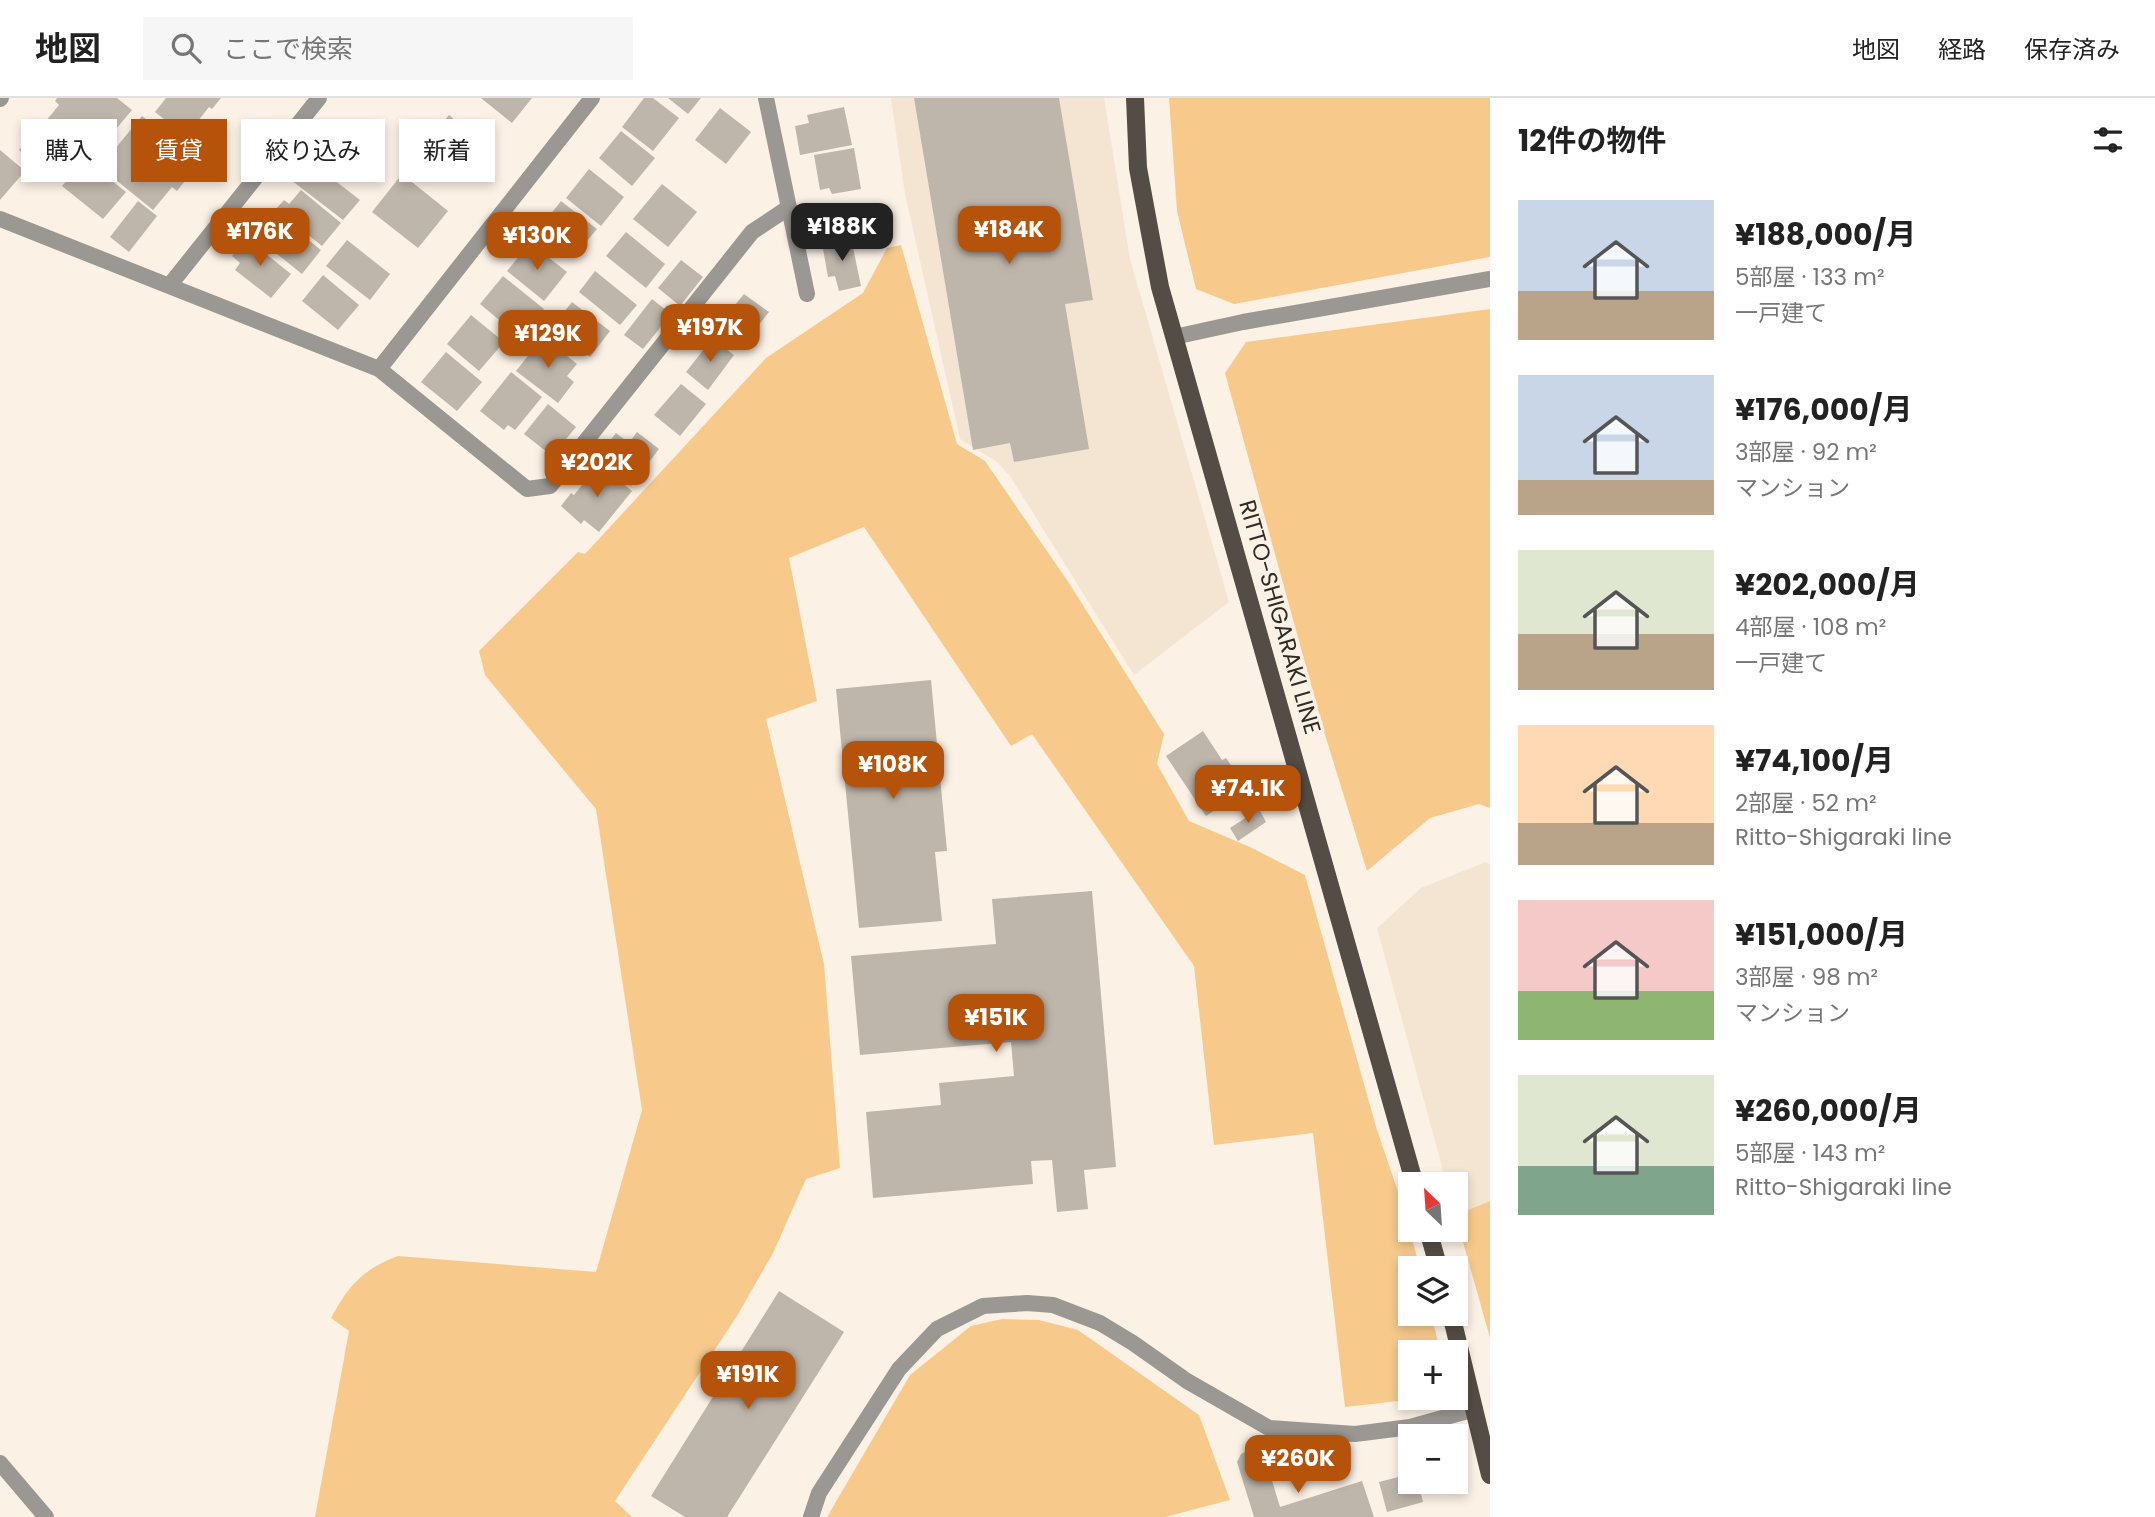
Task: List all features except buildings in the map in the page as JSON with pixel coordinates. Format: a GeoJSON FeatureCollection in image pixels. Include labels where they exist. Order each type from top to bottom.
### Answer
{"type":"FeatureCollection","features":[{"type":"Feature","properties":{"kind":"main road","name":"RITTO-SHIGARAKI LINE"},"geometry":{"type":"LineString","coordinates":[[1135,98],[1138,168],[1160,286],[1412,1172]]}},
{"type":"Feature","properties":{"kind":"main road"},"geometry":{"type":"LineString","coordinates":[[1454,1326],[1490,1475]]}},
{"type":"Feature","properties":{"kind":"lane"},"geometry":{"type":"LineString","coordinates":[[169,286],[319,98]]}},
{"type":"Feature","properties":{"kind":"lane"},"geometry":{"type":"LineString","coordinates":[[379,369],[592,98]]}},
{"type":"Feature","properties":{"kind":"lane"},"geometry":{"type":"LineString","coordinates":[[766,98],[807,293]]}},
{"type":"Feature","properties":{"kind":"lane"},"geometry":{"type":"LineString","coordinates":[[0,219],[379,369],[527,489],[551,486],[752,232],[788,208]]}},
{"type":"Feature","properties":{"kind":"lane"},"geometry":{"type":"LineString","coordinates":[[1174,337],[1243,322],[1490,279]]}},
{"type":"Feature","properties":{"kind":"lane"},"geometry":{"type":"LineString","coordinates":[[811,1517],[819,1493],[899,1369],[937,1329],[983,1307],[1027,1303],[1053,1305],[1100,1323],[1187,1381],[1269,1429],[1355,1434],[1410,1427],[1475,1409]]}},
{"type":"Feature","properties":{"kind":"lane"},"geometry":{"type":"LineString","coordinates":[[0,1463],[46,1517]]}},
{"type":"Feature","properties":{"kind":"shaded area"},"geometry":{"type":"Polygon","coordinates":[[[891,98],[1104,98],[1130,259],[1229,602],[1134,675],[1010,476],[997,462],[960,439],[905,194],[891,98]]]}},
{"type":"Feature","properties":{"kind":"shaded area"},"geometry":{"type":"Polygon","coordinates":[[[1169,98],[1490,98],[1490,257],[1234,304],[1196,289],[1177,211],[1169,98]]]}},
{"type":"Feature","properties":{"kind":"shaded area"},"geometry":{"type":"Polygon","coordinates":[[[901,245],[957,444],[985,461],[1069,583],[1164,734],[1157,764],[1189,821],[1250,847],[1305,875],[1377,1130],[1398,1192],[1398,1242],[1413,1242],[1417,1256],[1398,1256],[1398,1326],[1434,1326],[1438,1340],[1398,1340],[1398,1401],[1345,1407],[1313,1133],[1214,1145],[1194,966],[1032,734],[1011,746],[864,527],[789,558],[817,701],[766,719],[824,964],[840,1168],[806,1179],[773,1253],[737,1316],[615,1501],[632,1517],[315,1517],[349,1331],[331,1318],[350,1288],[375,1267],[398,1256],[596,1272],[642,1110],[596,809],[485,675],[479,651],[578,552],[585,554],[766,358],[863,293],[887,248],[901,245]]]}},
{"type":"Feature","properties":{"kind":"shaded area"},"geometry":{"type":"Polygon","coordinates":[[[1490,309],[1490,808],[1479,804],[1430,818],[1367,871],[1323,728],[1225,373],[1246,342],[1490,309]]]}},
{"type":"Feature","properties":{"kind":"shaded area"},"geometry":{"type":"Polygon","coordinates":[[[1486,862],[1490,865],[1490,1201],[1468,1210],[1468,1172],[1443,1172],[1377,928],[1421,888],[1486,862]]]}},
{"type":"Feature","properties":{"kind":"shaded area"},"geometry":{"type":"Polygon","coordinates":[[[1490,1201],[1490,1338],[1463,1242],[1468,1242],[1468,1210],[1490,1201]]]}},
{"type":"Feature","properties":{"kind":"shaded area"},"geometry":{"type":"Polygon","coordinates":[[[1002,1319],[1039,1320],[1078,1330],[1199,1415],[1230,1500],[1165,1517],[827,1517],[910,1375],[971,1326],[1002,1319]]]}}]}
